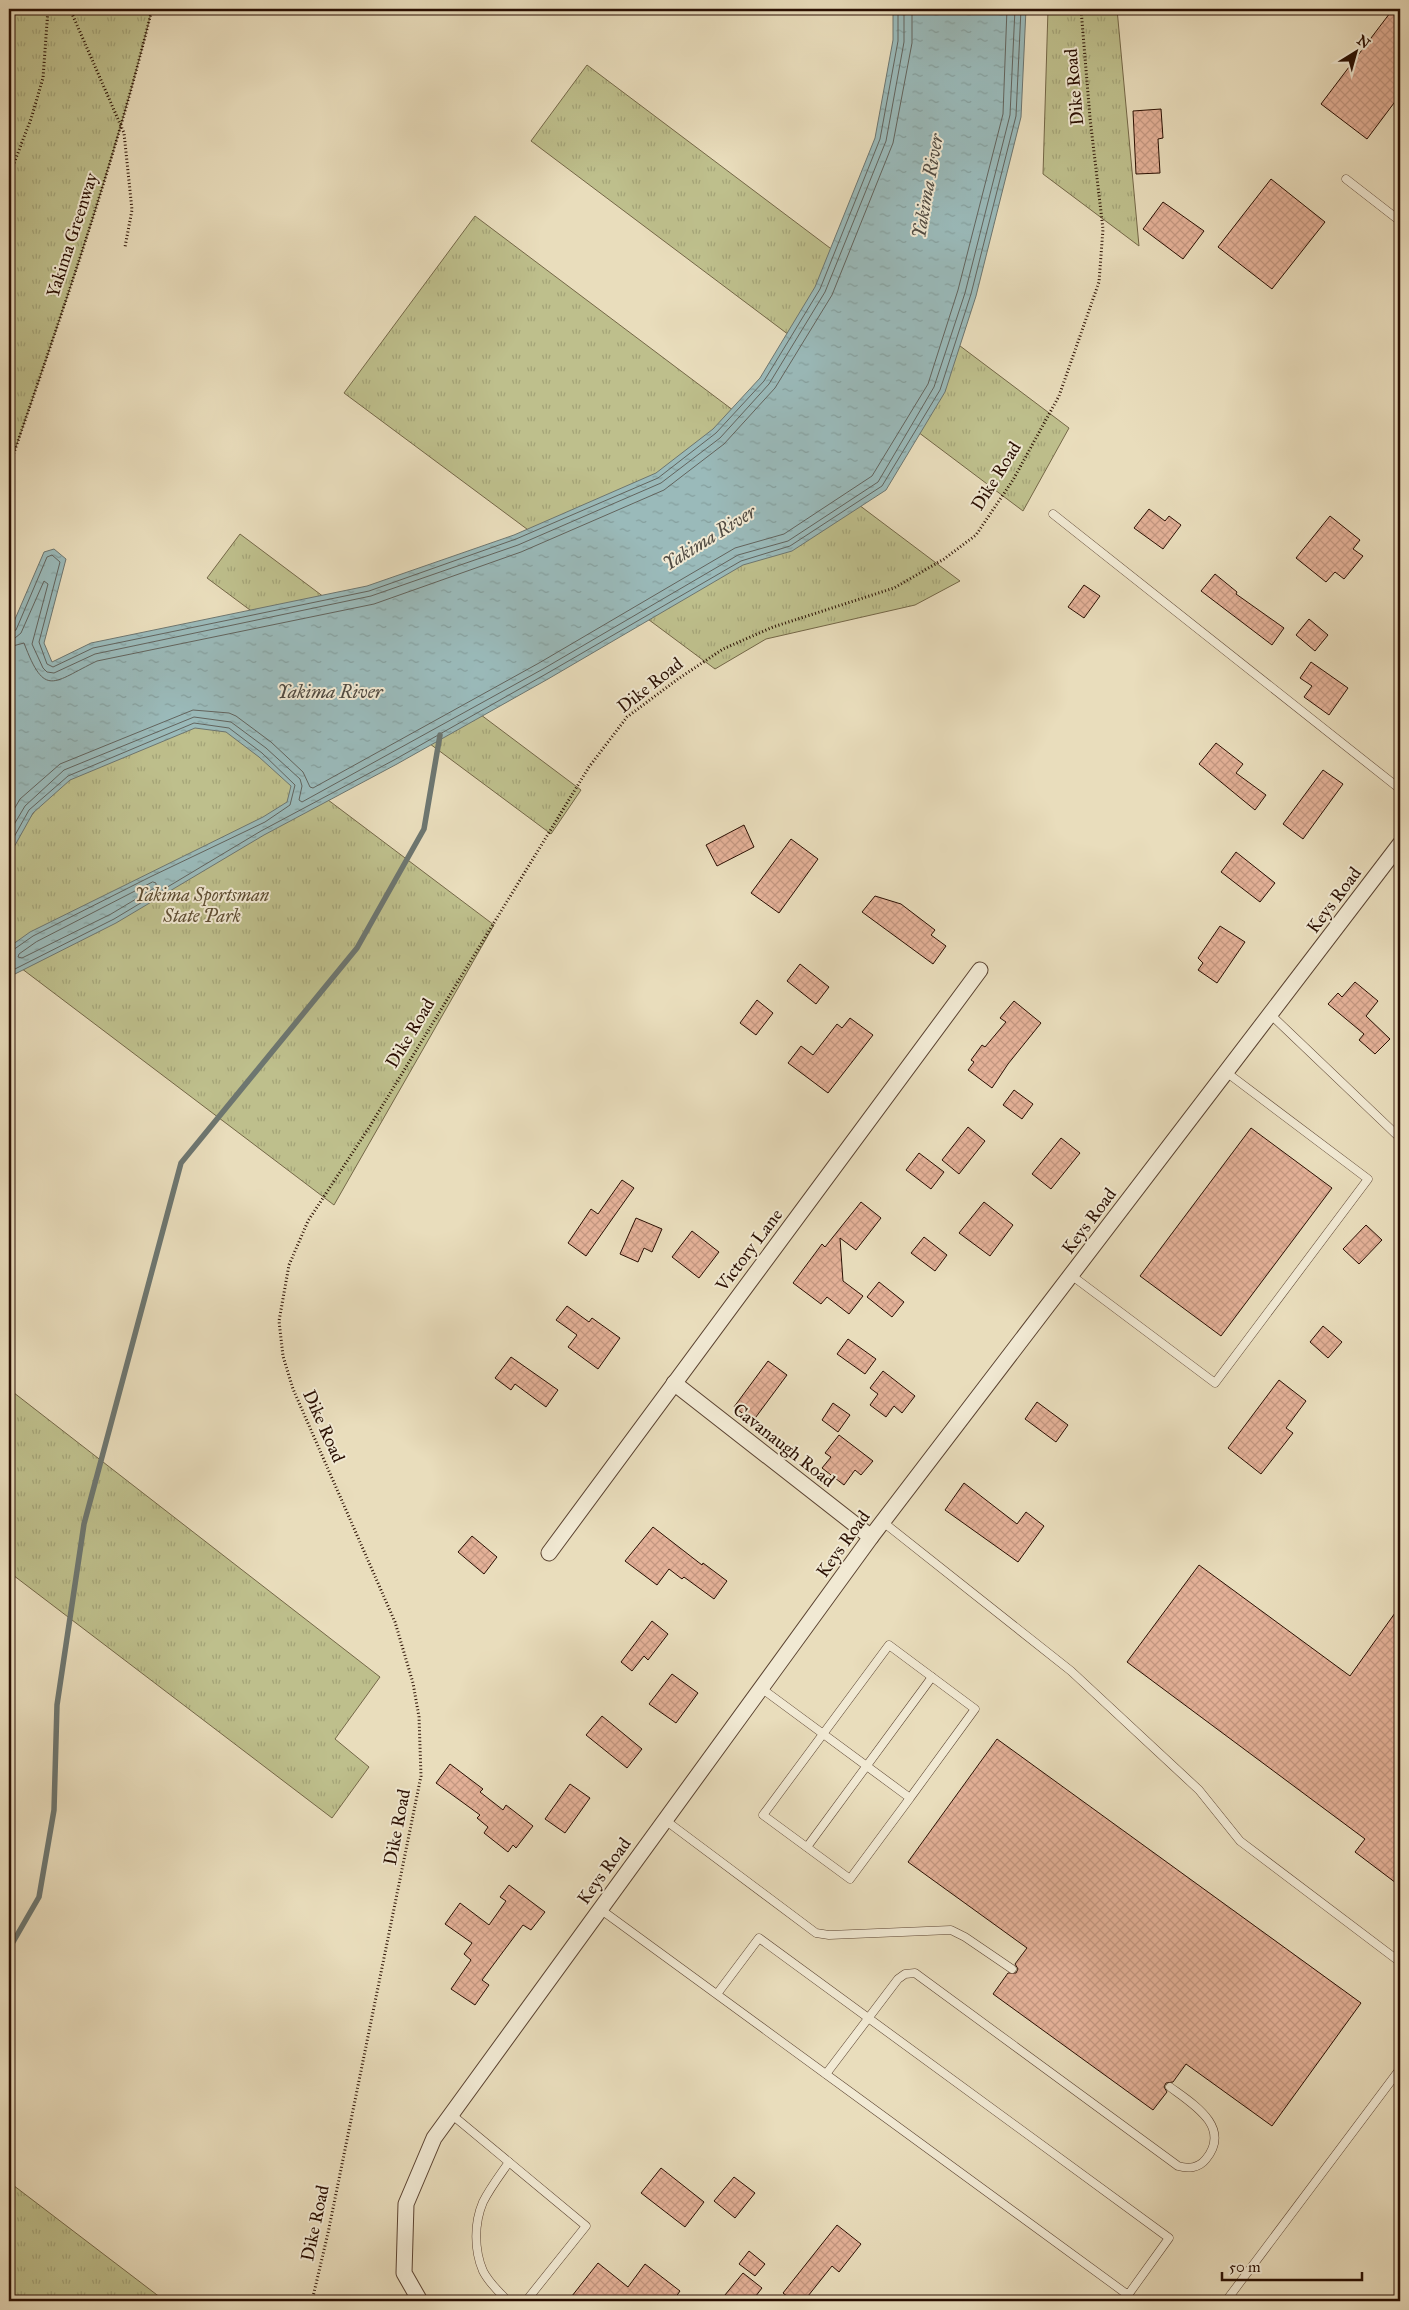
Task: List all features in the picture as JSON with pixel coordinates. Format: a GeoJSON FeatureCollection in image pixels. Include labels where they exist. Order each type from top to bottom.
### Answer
{"type":"FeatureCollection","features":[{"type":"Feature","properties":{"kind":"street","name":"Keys Road"},"geometry":{"type":"LineString","coordinates":[[420,2301],[404,2273],[406,2204],[434,2138],[882,1522],[1400,844]]}},
{"type":"Feature","properties":{"kind":"street","name":"Victory Lane"},"geometry":{"type":"LineString","coordinates":[[550,1553],[980,970]]}},
{"type":"Feature","properties":{"kind":"street","name":"Cavanaugh Road"},"geometry":{"type":"LineString","coordinates":[[674,1383],[871,1537]]}},
{"type":"Feature","properties":{"kind":"lane"},"geometry":{"type":"LineString","coordinates":[[1346,179],[1400,221]]}},
{"type":"Feature","properties":{"kind":"lane"},"geometry":{"type":"LineString","coordinates":[[1053,514],[1400,789]]}},
{"type":"Feature","properties":{"kind":"lane"},"geometry":{"type":"LineString","coordinates":[[1270,1014],[1400,1138]]}},
{"type":"Feature","properties":{"kind":"lane"},"geometry":{"type":"LineString","coordinates":[[1071,1275],[1215,1383],[1368,1179],[1226,1072]]}},
{"type":"Feature","properties":{"kind":"lane"},"geometry":{"type":"LineString","coordinates":[[882,1522],[1071,1671],[1199,1790],[1240,1841],[1400,1962]]}},
{"type":"Feature","properties":{"kind":"lane"},"geometry":{"type":"LineString","coordinates":[[889,1645],[932,1677],[976,1709],[850,1879],[763,1816],[889,1645]]}},
{"type":"Feature","properties":{"kind":"lane"},"geometry":{"type":"LineString","coordinates":[[807,1847],[932,1677]]}},
{"type":"Feature","properties":{"kind":"lane"},"geometry":{"type":"LineString","coordinates":[[761,1688],[910,1798]]}},
{"type":"Feature","properties":{"kind":"lane"},"geometry":{"type":"LineString","coordinates":[[665,1820],[816,1932],[829,1935],[952,1930],[1012,1969]]}},
{"type":"Feature","properties":{"kind":"lane"},"geometry":{"type":"LineString","coordinates":[[600,1909],[1128,2295],[1169,2238],[759,1938],[717,1994]]}},
{"type":"Feature","properties":{"kind":"lane"},"geometry":{"type":"LineString","coordinates":[[826,2074],[898,1978],[906,1974],[915,1974],[1178,2166],[1188,2169],[1202,2163],[1212,2151],[1215,2139],[1212,2126],[1200,2109],[1170,2087]]}},
{"type":"Feature","properties":{"kind":"lane"},"geometry":{"type":"LineString","coordinates":[[1226,2301],[1400,2069]]}},
{"type":"Feature","properties":{"kind":"lane"},"geometry":{"type":"LineString","coordinates":[[451,2114],[586,2226],[526,2301]]}},
{"type":"Feature","properties":{"kind":"lane"},"geometry":{"type":"LineString","coordinates":[[508,2301],[490,2282],[483,2270],[477,2244],[476,2224],[483,2202],[509,2162]]}},
{"type":"Feature","properties":{"kind":"path"},"geometry":{"type":"LineString","coordinates":[[9,176],[31,119],[43,78],[48,9]]}},
{"type":"Feature","properties":{"kind":"path"},"geometry":{"type":"LineString","coordinates":[[70,9],[124,133],[132,210],[125,247]]}},
{"type":"Feature","properties":{"kind":"path","name":"Yakima Greenway"},"geometry":{"type":"LineString","coordinates":[[9,467],[88,236],[152,9]]}},
{"type":"Feature","properties":{"kind":"path","name":"Dike Road"},"geometry":{"type":"LineString","coordinates":[[312,2301],[328,2232],[421,1776],[419,1716],[413,1683],[395,1622],[293,1389],[283,1356],[279,1321],[289,1265],[308,1221],[370,1126],[589,767],[627,717],[678,679],[723,649],[772,627],[894,588],[944,559],[976,535],[1013,480],[1059,396],[1099,282],[1103,229],[1090,118],[1081,9]]}},
{"type":"Feature","properties":{"kind":"green space"},"geometry":{"type":"Polygon","coordinates":[[[9,9],[152,9],[104,183],[9,467],[9,9]]]}},
{"type":"Feature","properties":{"kind":"green space"},"geometry":{"type":"Polygon","coordinates":[[[1048,9],[1117,9],[1139,246],[1043,174],[1048,9]]]}},
{"type":"Feature","properties":{"kind":"green space"},"geometry":{"type":"Polygon","coordinates":[[[587,65],[1069,428],[1023,511],[531,141],[587,65]]]}},
{"type":"Feature","properties":{"kind":"green space"},"geometry":{"type":"Polygon","coordinates":[[[475,216],[960,581],[915,605],[766,639],[715,669],[344,393],[475,216]]]}},
{"type":"Feature","properties":{"kind":"green space"},"geometry":{"type":"Polygon","coordinates":[[[240,534],[581,790],[551,834],[207,578],[240,534]]]}},
{"type":"Feature","properties":{"kind":"green space","name":"Yakima Sportsman State Park"},"geometry":{"type":"Polygon","coordinates":[[[145,662],[494,925],[334,1205],[9,959],[9,846],[145,662]]]}},
{"type":"Feature","properties":{"kind":"green space"},"geometry":{"type":"Polygon","coordinates":[[[9,1389],[380,1677],[335,1739],[369,1767],[332,1818],[9,1572],[9,1389]]]}},
{"type":"Feature","properties":{"kind":"green space"},"geometry":{"type":"Polygon","coordinates":[[[9,2182],[165,2301],[9,2301],[9,2182]]]}},
{"type":"Feature","properties":{"kind":"water","name":"Yakima River"},"geometry":{"type":"Polygon","coordinates":[[[893,9],[1026,9],[1021,117],[976,296],[945,392],[886,490],[792,551],[743,565],[548,679],[397,764],[264,835],[116,923],[9,977],[9,947],[30,932],[263,817],[287,802],[291,786],[259,757],[226,732],[195,728],[70,780],[33,813],[9,856],[9,633],[44,552],[54,549],[66,559],[44,643],[52,662],[91,643],[367,586],[514,535],[656,473],[713,429],[760,378],[815,287],[875,138],[893,40],[893,9]]]}},
{"type":"Feature","properties":{"kind":"building"},"geometry":{"type":"Polygon","coordinates":[[[1393,9],[1400,9],[1400,95],[1367,139],[1321,104],[1393,9]]]}},
{"type":"Feature","properties":{"kind":"building"},"geometry":{"type":"Polygon","coordinates":[[[1161,109],[1163,138],[1158,139],[1160,173],[1136,174],[1133,111],[1161,109]]]}},
{"type":"Feature","properties":{"kind":"building"},"geometry":{"type":"Polygon","coordinates":[[[1271,179],[1325,222],[1272,289],[1218,247],[1271,179]]]}},
{"type":"Feature","properties":{"kind":"building"},"geometry":{"type":"Polygon","coordinates":[[[1163,202],[1204,231],[1183,259],[1143,229],[1163,202]]]}},
{"type":"Feature","properties":{"kind":"building"},"geometry":{"type":"Polygon","coordinates":[[[1149,509],[1165,521],[1169,516],[1181,525],[1163,549],[1134,528],[1149,509]]]}},
{"type":"Feature","properties":{"kind":"building"},"geometry":{"type":"Polygon","coordinates":[[[1330,516],[1360,540],[1353,549],[1363,556],[1344,579],[1335,572],[1326,582],[1296,558],[1330,516]]]}},
{"type":"Feature","properties":{"kind":"building"},"geometry":{"type":"Polygon","coordinates":[[[1215,574],[1237,592],[1236,594],[1284,628],[1272,645],[1201,591],[1215,574]]]}},
{"type":"Feature","properties":{"kind":"building"},"geometry":{"type":"Polygon","coordinates":[[[1084,585],[1100,596],[1084,618],[1068,607],[1084,585]]]}},
{"type":"Feature","properties":{"kind":"building"},"geometry":{"type":"Polygon","coordinates":[[[1309,619],[1328,635],[1315,651],[1296,635],[1309,619]]]}},
{"type":"Feature","properties":{"kind":"building"},"geometry":{"type":"Polygon","coordinates":[[[1311,662],[1348,688],[1329,715],[1304,697],[1312,686],[1300,678],[1311,662]]]}},
{"type":"Feature","properties":{"kind":"building"},"geometry":{"type":"Polygon","coordinates":[[[1216,743],[1243,764],[1236,773],[1266,795],[1255,810],[1199,764],[1216,743]]]}},
{"type":"Feature","properties":{"kind":"building"},"geometry":{"type":"Polygon","coordinates":[[[1323,770],[1343,784],[1303,839],[1283,824],[1323,770]]]}},
{"type":"Feature","properties":{"kind":"building"},"geometry":{"type":"Polygon","coordinates":[[[744,825],[754,847],[717,866],[706,845],[744,825]]]}},
{"type":"Feature","properties":{"kind":"building"},"geometry":{"type":"Polygon","coordinates":[[[791,839],[818,859],[779,913],[751,893],[791,839]]]}},
{"type":"Feature","properties":{"kind":"building"},"geometry":{"type":"Polygon","coordinates":[[[1236,852],[1275,883],[1260,902],[1221,872],[1236,852]]]}},
{"type":"Feature","properties":{"kind":"building"},"geometry":{"type":"Polygon","coordinates":[[[875,896],[901,904],[935,930],[931,935],[946,946],[933,964],[862,912],[875,896]]]}},
{"type":"Feature","properties":{"kind":"building"},"geometry":{"type":"Polygon","coordinates":[[[1220,926],[1245,942],[1217,983],[1198,970],[1203,963],[1198,958],[1220,926]]]}},
{"type":"Feature","properties":{"kind":"building"},"geometry":{"type":"Polygon","coordinates":[[[800,964],[829,987],[816,1004],[787,981],[800,964]]]}},
{"type":"Feature","properties":{"kind":"building"},"geometry":{"type":"Polygon","coordinates":[[[1355,982],[1378,1001],[1366,1016],[1390,1039],[1375,1054],[1359,1040],[1364,1034],[1328,1004],[1338,993],[1342,997],[1355,982]]]}},
{"type":"Feature","properties":{"kind":"building"},"geometry":{"type":"Polygon","coordinates":[[[757,1000],[773,1013],[756,1035],[740,1023],[757,1000]]]}},
{"type":"Feature","properties":{"kind":"building"},"geometry":{"type":"Polygon","coordinates":[[[1014,1001],[1041,1023],[1008,1064],[992,1088],[968,1070],[974,1062],[971,1060],[982,1045],[985,1047],[1006,1022],[1000,1018],[1014,1001]]]}},
{"type":"Feature","properties":{"kind":"building"},"geometry":{"type":"Polygon","coordinates":[[[850,1018],[873,1035],[828,1093],[788,1063],[801,1046],[813,1055],[837,1024],[842,1028],[850,1018]]]}},
{"type":"Feature","properties":{"kind":"building"},"geometry":{"type":"Polygon","coordinates":[[[1014,1090],[1033,1104],[1022,1119],[1003,1105],[1014,1090]]]}},
{"type":"Feature","properties":{"kind":"building"},"geometry":{"type":"Polygon","coordinates":[[[968,1127],[985,1141],[959,1174],[942,1160],[968,1127]]]}},
{"type":"Feature","properties":{"kind":"building"},"geometry":{"type":"Polygon","coordinates":[[[1251,1128],[1332,1188],[1221,1336],[1140,1276],[1251,1128]]]}},
{"type":"Feature","properties":{"kind":"building"},"geometry":{"type":"Polygon","coordinates":[[[1061,1138],[1080,1153],[1051,1189],[1032,1174],[1061,1138]]]}},
{"type":"Feature","properties":{"kind":"building"},"geometry":{"type":"Polygon","coordinates":[[[919,1153],[944,1172],[931,1189],[906,1170],[919,1153]]]}},
{"type":"Feature","properties":{"kind":"building"},"geometry":{"type":"Polygon","coordinates":[[[622,1180],[634,1188],[586,1256],[568,1243],[591,1209],[598,1214],[622,1180]]]}},
{"type":"Feature","properties":{"kind":"building"},"geometry":{"type":"Polygon","coordinates":[[[861,1202],[881,1218],[856,1250],[840,1238],[843,1281],[863,1296],[849,1314],[827,1297],[821,1304],[793,1283],[822,1244],[825,1247],[861,1202]]]}},
{"type":"Feature","properties":{"kind":"building"},"geometry":{"type":"Polygon","coordinates":[[[984,1202],[1013,1225],[990,1256],[959,1233],[984,1202]]]}},
{"type":"Feature","properties":{"kind":"building"},"geometry":{"type":"Polygon","coordinates":[[[636,1218],[662,1229],[652,1252],[644,1248],[638,1262],[620,1254],[636,1218]]]}},
{"type":"Feature","properties":{"kind":"building"},"geometry":{"type":"Polygon","coordinates":[[[1366,1225],[1382,1240],[1359,1264],[1343,1249],[1366,1225]]]}},
{"type":"Feature","properties":{"kind":"building"},"geometry":{"type":"Polygon","coordinates":[[[692,1231],[719,1252],[699,1278],[672,1257],[692,1231]]]}},
{"type":"Feature","properties":{"kind":"building"},"geometry":{"type":"Polygon","coordinates":[[[924,1237],[947,1255],[935,1271],[911,1253],[924,1237]]]}},
{"type":"Feature","properties":{"kind":"building"},"geometry":{"type":"Polygon","coordinates":[[[879,1282],[904,1302],[892,1317],[867,1297],[879,1282]]]}},
{"type":"Feature","properties":{"kind":"building"},"geometry":{"type":"Polygon","coordinates":[[[567,1306],[589,1322],[592,1318],[620,1338],[598,1369],[568,1347],[577,1335],[556,1320],[567,1306]]]}},
{"type":"Feature","properties":{"kind":"building"},"geometry":{"type":"Polygon","coordinates":[[[1323,1326],[1342,1342],[1328,1358],[1310,1342],[1323,1326]]]}},
{"type":"Feature","properties":{"kind":"building"},"geometry":{"type":"Polygon","coordinates":[[[848,1339],[876,1359],[865,1374],[837,1354],[848,1339]]]}},
{"type":"Feature","properties":{"kind":"building"},"geometry":{"type":"Polygon","coordinates":[[[511,1357],[558,1390],[546,1407],[515,1384],[511,1390],[495,1378],[511,1357]]]}},
{"type":"Feature","properties":{"kind":"building"},"geometry":{"type":"Polygon","coordinates":[[[768,1361],[787,1375],[753,1421],[734,1407],[768,1361]]]}},
{"type":"Feature","properties":{"kind":"building"},"geometry":{"type":"Polygon","coordinates":[[[883,1371],[915,1396],[902,1413],[894,1406],[886,1417],[870,1405],[878,1394],[870,1388],[883,1371]]]}},
{"type":"Feature","properties":{"kind":"building"},"geometry":{"type":"Polygon","coordinates":[[[1279,1380],[1306,1401],[1286,1428],[1293,1433],[1261,1474],[1228,1448],[1279,1380]]]}},
{"type":"Feature","properties":{"kind":"building"},"geometry":{"type":"Polygon","coordinates":[[[1037,1402],[1068,1425],[1056,1442],[1025,1419],[1037,1402]]]}},
{"type":"Feature","properties":{"kind":"building"},"geometry":{"type":"Polygon","coordinates":[[[833,1403],[850,1415],[838,1432],[822,1420],[833,1403]]]}},
{"type":"Feature","properties":{"kind":"building"},"geometry":{"type":"Polygon","coordinates":[[[839,1435],[873,1461],[861,1475],[855,1470],[844,1485],[822,1468],[831,1457],[825,1453],[839,1435]]]}},
{"type":"Feature","properties":{"kind":"building"},"geometry":{"type":"Polygon","coordinates":[[[964,1483],[1017,1524],[1026,1512],[1044,1526],[1018,1562],[945,1510],[964,1483]]]}},
{"type":"Feature","properties":{"kind":"building"},"geometry":{"type":"Polygon","coordinates":[[[653,1527],[702,1565],[703,1563],[727,1581],[714,1599],[684,1577],[682,1579],[669,1569],[657,1585],[625,1561],[653,1527]]]}},
{"type":"Feature","properties":{"kind":"building"},"geometry":{"type":"Polygon","coordinates":[[[472,1536],[497,1557],[484,1574],[458,1552],[472,1536]]]}},
{"type":"Feature","properties":{"kind":"building"},"geometry":{"type":"Polygon","coordinates":[[[1199,1565],[1350,1676],[1400,1606],[1400,1886],[1355,1852],[1365,1839],[1127,1662],[1199,1565]]]}},
{"type":"Feature","properties":{"kind":"building"},"geometry":{"type":"Polygon","coordinates":[[[652,1621],[668,1634],[648,1660],[644,1656],[632,1671],[621,1662],[652,1621]]]}},
{"type":"Feature","properties":{"kind":"building"},"geometry":{"type":"Polygon","coordinates":[[[672,1674],[698,1693],[676,1723],[649,1704],[672,1674]]]}},
{"type":"Feature","properties":{"kind":"building"},"geometry":{"type":"Polygon","coordinates":[[[602,1716],[642,1749],[627,1768],[586,1735],[602,1716]]]}},
{"type":"Feature","properties":{"kind":"building"},"geometry":{"type":"Polygon","coordinates":[[[997,1739],[1361,2003],[1272,2126],[1186,2064],[1173,2082],[1166,2083],[1164,2087],[1167,2092],[1153,2110],[993,1994],[1008,1973],[1016,1973],[1018,1969],[1015,1964],[1027,1948],[908,1862],[997,1739]]]}},
{"type":"Feature","properties":{"kind":"building"},"geometry":{"type":"Polygon","coordinates":[[[450,1764],[483,1789],[480,1792],[503,1810],[506,1805],[533,1826],[516,1848],[513,1845],[508,1852],[484,1833],[488,1827],[477,1818],[480,1815],[436,1783],[450,1764]]]}},
{"type":"Feature","properties":{"kind":"building"},"geometry":{"type":"Polygon","coordinates":[[[570,1784],[590,1798],[565,1833],[545,1819],[570,1784]]]}},
{"type":"Feature","properties":{"kind":"building"},"geometry":{"type":"Polygon","coordinates":[[[509,1885],[545,1912],[531,1930],[523,1925],[482,1980],[489,1985],[475,2005],[451,1989],[471,1960],[464,1954],[472,1943],[445,1924],[460,1903],[489,1925],[506,1901],[500,1897],[509,1885]]]}},
{"type":"Feature","properties":{"kind":"building"},"geometry":{"type":"Polygon","coordinates":[[[661,2168],[704,2202],[685,2227],[641,2193],[661,2168]]]}},
{"type":"Feature","properties":{"kind":"building"},"geometry":{"type":"Polygon","coordinates":[[[734,2177],[755,2193],[735,2218],[714,2201],[734,2177]]]}},
{"type":"Feature","properties":{"kind":"building"},"geometry":{"type":"Polygon","coordinates":[[[837,2225],[861,2244],[839,2272],[832,2266],[804,2301],[793,2301],[783,2293],[837,2225]]]}},
{"type":"Feature","properties":{"kind":"building"},"geometry":{"type":"Polygon","coordinates":[[[749,2251],[765,2264],[755,2276],[739,2264],[749,2251]]]}},
{"type":"Feature","properties":{"kind":"building"},"geometry":{"type":"Polygon","coordinates":[[[598,2263],[628,2287],[645,2264],[680,2291],[673,2301],[568,2301],[598,2263]]]}},
{"type":"Feature","properties":{"kind":"building"},"geometry":{"type":"Polygon","coordinates":[[[743,2273],[762,2288],[752,2301],[720,2301],[743,2273]]]}},
{"type":"Feature","properties":{"kind":"waterway"},"geometry":{"type":"LineString","coordinates":[[9,1949],[39,1897],[54,1810],[57,1705],[84,1524],[181,1163],[357,948],[424,829],[440,735]]}}]}
